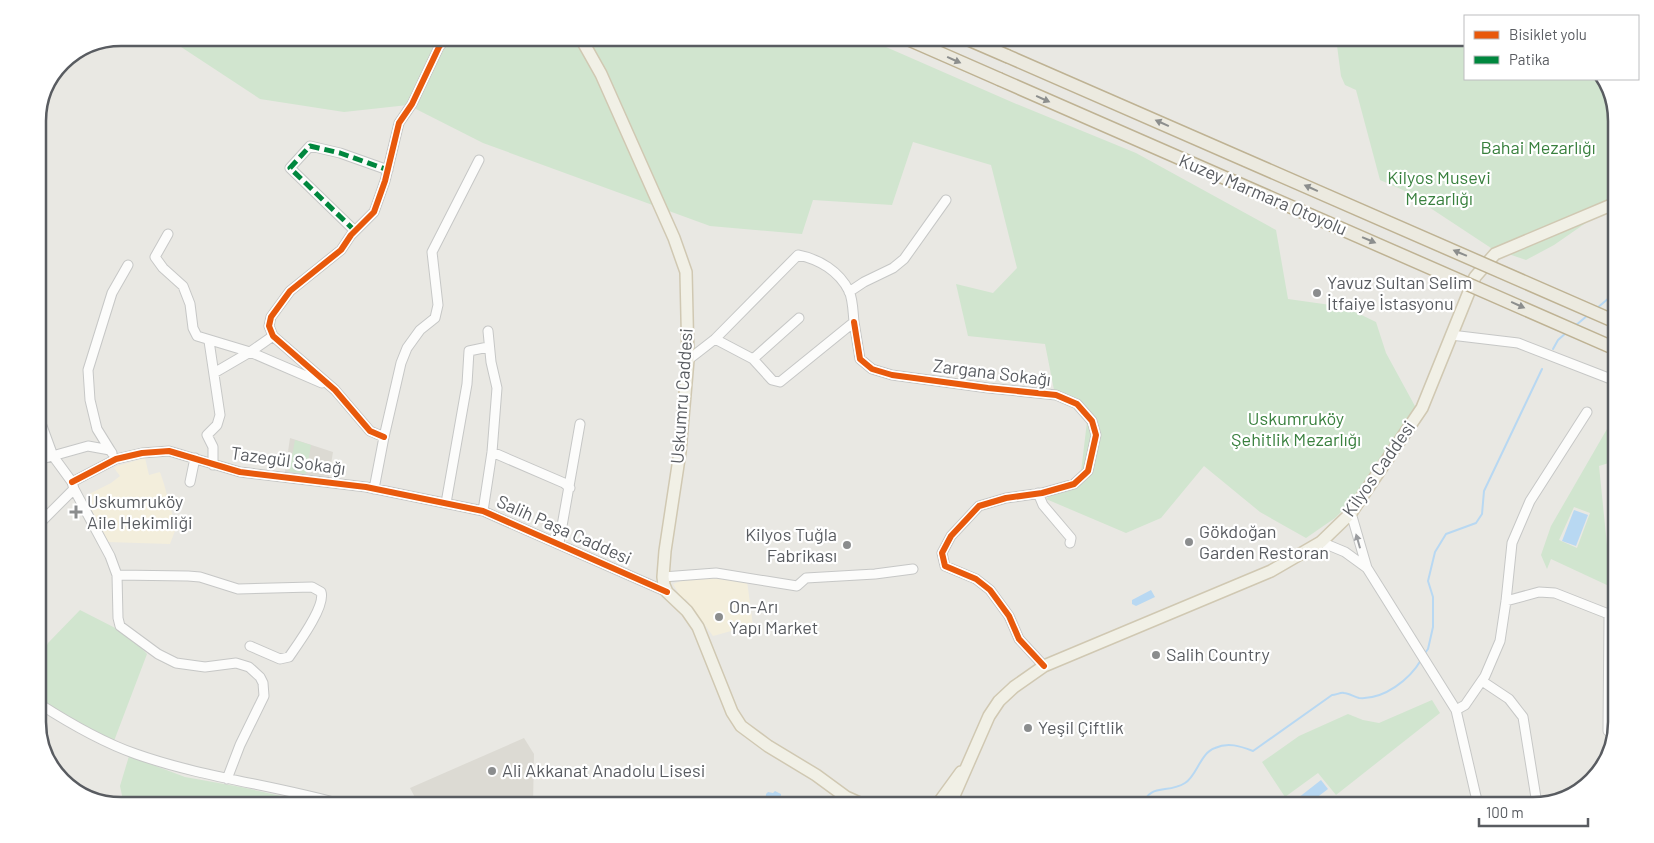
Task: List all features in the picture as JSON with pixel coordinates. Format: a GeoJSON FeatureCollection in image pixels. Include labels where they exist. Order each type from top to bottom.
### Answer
{"type":"FeatureCollection","features":[{"type":"Feature","properties":{"kind":"highway","name":"Kuzey Marmara Otoyolu"},"geometry":{"type":"LineString","coordinates":[[924,46],[1608,345]]}},
{"type":"Feature","properties":{"kind":"highway","name":"Kuzey Marmara Otoyolu"},"geometry":{"type":"LineString","coordinates":[[984,46],[1608,319]]}},
{"type":"Feature","properties":{"kind":"main road","name":"Uskumru Caddesi"},"geometry":{"type":"LineString","coordinates":[[585,46],[605,83],[674,238],[686,272],[688,360],[683,428],[663,578],[667,592]]}},
{"type":"Feature","properties":{"kind":"main road","name":"Kilyos Caddesi"},"geometry":{"type":"LineString","coordinates":[[967,766],[999,701],[1014,687],[1044,666],[1271,571],[1321,542],[1351,513],[1422,408],[1475,277],[1495,254],[1608,206]]}},
{"type":"Feature","properties":{"kind":"main road","name":"Salih Paşa Caddesi"},"geometry":{"type":"LineString","coordinates":[[667,592],[687,611],[698,627],[732,712],[741,726],[768,746],[848,797]]}},
{"type":"Feature","properties":{"kind":"main road"},"geometry":{"type":"LineString","coordinates":[[943,797],[957,776],[967,766]]}},
{"type":"Feature","properties":{"kind":"main road"},"geometry":{"type":"LineString","coordinates":[[954,797],[967,766]]}},
{"type":"Feature","properties":{"kind":"street"},"geometry":{"type":"LineString","coordinates":[[384,437],[370,431],[331,387],[273,336],[269,326],[272,317],[290,291],[341,250],[355,231],[374,212],[380,201],[400,123],[412,104],[441,46]]}},
{"type":"Feature","properties":{"kind":"street"},"geometry":{"type":"LineString","coordinates":[[355,231],[290,168],[310,146],[340,153],[388,170]]}},
{"type":"Feature","properties":{"kind":"street"},"geometry":{"type":"LineString","coordinates":[[374,489],[401,364],[408,348],[420,330],[435,318],[438,305],[432,252],[479,160]]}},
{"type":"Feature","properties":{"kind":"street"},"geometry":{"type":"LineString","coordinates":[[688,360],[715,339],[798,255],[813,258],[836,273],[849,292],[864,282],[893,268],[904,259],[946,200]]}},
{"type":"Feature","properties":{"kind":"street"},"geometry":{"type":"LineString","coordinates":[[168,234],[156,257],[163,268],[183,286],[190,304],[193,328],[197,336],[250,352],[331,387]]}},
{"type":"Feature","properties":{"kind":"street"},"geometry":{"type":"LineString","coordinates":[[116,459],[97,429],[90,400],[88,370],[112,293],[128,265]]}},
{"type":"Feature","properties":{"kind":"street","name":"Zargana Sokağı"},"geometry":{"type":"LineString","coordinates":[[849,292],[860,359],[872,369],[892,375],[1056,395],[1077,404],[1092,421],[1096,435],[1088,471],[1074,484],[1038,493],[1006,498],[979,506],[951,536],[942,553],[945,566],[976,579],[990,590],[1009,616],[1018,639],[1044,666]]}},
{"type":"Feature","properties":{"kind":"street"},"geometry":{"type":"LineString","coordinates":[[753,359],[799,318]]}},
{"type":"Feature","properties":{"kind":"street"},"geometry":{"type":"LineString","coordinates":[[715,339],[753,359],[772,380],[780,382],[854,322]]}},
{"type":"Feature","properties":{"kind":"street"},"geometry":{"type":"LineString","coordinates":[[483,511],[492,452],[497,388],[488,347],[488,331]]}},
{"type":"Feature","properties":{"kind":"street"},"geometry":{"type":"LineString","coordinates":[[1451,335],[1518,343],[1608,378]]}},
{"type":"Feature","properties":{"kind":"street"},"geometry":{"type":"LineString","coordinates":[[214,373],[273,336]]}},
{"type":"Feature","properties":{"kind":"street"},"geometry":{"type":"LineString","coordinates":[[210,341],[220,415],[217,425],[207,435],[213,447],[213,465]]}},
{"type":"Feature","properties":{"kind":"street"},"geometry":{"type":"LineString","coordinates":[[446,503],[467,384],[469,350],[488,347]]}},
{"type":"Feature","properties":{"kind":"street"},"geometry":{"type":"LineString","coordinates":[[1456,710],[1465,704],[1486,676],[1500,641],[1512,544],[1530,500],[1587,412]]}},
{"type":"Feature","properties":{"kind":"street"},"geometry":{"type":"LineString","coordinates":[[559,543],[580,424]]}},
{"type":"Feature","properties":{"kind":"street"},"geometry":{"type":"LineString","coordinates":[[46,437],[53,456],[73,485],[110,556],[117,575],[118,618],[120,626],[158,654],[176,663],[205,667],[230,663],[242,664],[255,671],[260,677],[263,683],[264,696],[227,780]]}},
{"type":"Feature","properties":{"kind":"street"},"geometry":{"type":"LineString","coordinates":[[46,458],[88,446],[110,450]]}},
{"type":"Feature","properties":{"kind":"street","name":"Tazegül Sokağı"},"geometry":{"type":"LineString","coordinates":[[46,516],[73,485],[116,459],[169,451],[240,472],[374,489],[446,503]]}},
{"type":"Feature","properties":{"kind":"street"},"geometry":{"type":"LineString","coordinates":[[492,452],[564,483],[570,488]]}},
{"type":"Feature","properties":{"kind":"street"},"geometry":{"type":"LineString","coordinates":[[190,482],[195,458]]}},
{"type":"Feature","properties":{"kind":"street"},"geometry":{"type":"LineString","coordinates":[[1038,493],[1043,505],[1071,538],[1070,543]]}},
{"type":"Feature","properties":{"kind":"street","name":"Salih Paşa Caddesi"},"geometry":{"type":"LineString","coordinates":[[446,503],[483,511],[667,592]]}},
{"type":"Feature","properties":{"kind":"street"},"geometry":{"type":"LineString","coordinates":[[1351,513],[1367,568],[1456,710],[1475,797]]}},
{"type":"Feature","properties":{"kind":"street"},"geometry":{"type":"LineString","coordinates":[[1321,542],[1345,552],[1367,568]]}},
{"type":"Feature","properties":{"kind":"street"},"geometry":{"type":"LineString","coordinates":[[663,578],[716,573],[797,586],[806,578],[875,574],[913,569]]}},
{"type":"Feature","properties":{"kind":"street"},"geometry":{"type":"LineString","coordinates":[[117,575],[188,576],[238,589],[312,587],[320,592],[322,598],[315,614],[289,657],[280,659],[250,646]]}},
{"type":"Feature","properties":{"kind":"street"},"geometry":{"type":"LineString","coordinates":[[1506,600],[1539,592],[1555,593],[1608,613]]}},
{"type":"Feature","properties":{"kind":"street"},"geometry":{"type":"LineString","coordinates":[[1482,681],[1509,699],[1524,717],[1536,797]]}},
{"type":"Feature","properties":{"kind":"street"},"geometry":{"type":"LineString","coordinates":[[46,708],[81,730],[136,754],[227,780],[313,797]]}},
{"type":"Feature","properties":{"kind":"shaded area"},"geometry":{"type":"Polygon","coordinates":[[[290,438],[333,452],[329,477],[285,472],[290,438]]]}},
{"type":"Feature","properties":{"kind":"shaded area"},"geometry":{"type":"Polygon","coordinates":[[[145,458],[149,475],[160,472],[164,484],[176,528],[170,544],[107,542],[89,511],[87,495],[111,483],[120,476],[114,468],[117,466],[145,458]]]}},
{"type":"Feature","properties":{"kind":"shaded area"},"geometry":{"type":"Polygon","coordinates":[[[718,577],[747,581],[753,625],[713,636],[686,599],[682,599],[673,584],[686,579],[718,577]]]}},
{"type":"Feature","properties":{"kind":"shaded area","name":"Ali Akkanat Anadolu Lisesi"},"geometry":{"type":"Polygon","coordinates":[[[524,738],[534,754],[533,797],[415,797],[410,788],[524,738]]]}},
{"type":"Feature","properties":{"kind":"green space","name":"Uskumruköy Şehitlik Mezarlığı"},"geometry":{"type":"Polygon","coordinates":[[[180,46],[884,46],[1014,103],[1136,153],[1276,230],[1288,299],[1345,307],[1376,322],[1386,353],[1416,408],[1355,498],[1335,518],[1306,538],[1260,512],[1204,466],[1161,518],[1126,533],[1046,499],[1081,472],[1088,413],[1055,395],[1045,344],[968,336],[956,284],[993,293],[1017,268],[991,165],[913,142],[892,205],[813,200],[802,234],[710,226],[483,143],[408,105],[344,112],[260,99],[180,46]]]}},
{"type":"Feature","properties":{"kind":"green space","name":"Bahai Mezarlığı"},"geometry":{"type":"Polygon","coordinates":[[[1337,46],[1464,46],[1464,80],[1595,80],[1604,97],[1608,116],[1608,208],[1554,245],[1526,260],[1491,248],[1403,190],[1380,180],[1356,90],[1345,85],[1341,76],[1337,46]]]}},
{"type":"Feature","properties":{"kind":"green space"},"geometry":{"type":"Polygon","coordinates":[[[1607,429],[1608,463],[1599,466],[1608,555],[1608,586],[1551,559],[1547,569],[1541,555],[1551,526],[1607,429]],[[1574,507],[1559,540],[1577,548],[1590,513],[1574,507]]]}},
{"type":"Feature","properties":{"kind":"green space"},"geometry":{"type":"Polygon","coordinates":[[[295,440],[311,445],[306,474],[289,472],[295,440]]]}},
{"type":"Feature","properties":{"kind":"green space"},"geometry":{"type":"Polygon","coordinates":[[[80,610],[129,635],[147,654],[114,741],[46,705],[46,647],[80,610]]]}},
{"type":"Feature","properties":{"kind":"green space"},"geometry":{"type":"Polygon","coordinates":[[[1432,700],[1440,713],[1336,795],[1318,773],[1285,797],[1262,762],[1299,736],[1348,714],[1363,720],[1379,723],[1432,700]]]}},
{"type":"Feature","properties":{"kind":"green space"},"geometry":{"type":"Polygon","coordinates":[[[129,756],[185,777],[286,797],[122,797],[120,786],[129,756]]]}},
{"type":"Feature","properties":{"kind":"water"},"geometry":{"type":"Polygon","coordinates":[[[1574,510],[1588,515],[1576,546],[1562,541],[1574,510]]]}},
{"type":"Feature","properties":{"kind":"water"},"geometry":{"type":"Polygon","coordinates":[[[1151,590],[1155,597],[1136,606],[1132,604],[1132,600],[1151,590]]]}},
{"type":"Feature","properties":{"kind":"water"},"geometry":{"type":"Polygon","coordinates":[[[1321,780],[1328,789],[1318,797],[1299,797],[1321,780]]]}},
{"type":"Feature","properties":{"kind":"water"},"geometry":{"type":"Polygon","coordinates":[[[775,791],[781,794],[781,797],[766,797],[768,792],[773,793],[775,791]]]}},
{"type":"Feature","properties":{"kind":"waterway"},"geometry":{"type":"LineString","coordinates":[[1596,309],[1608,299]]}},
{"type":"Feature","properties":{"kind":"waterway"},"geometry":{"type":"LineString","coordinates":[[1575,326],[1588,315]]}},
{"type":"Feature","properties":{"kind":"waterway"},"geometry":{"type":"LineString","coordinates":[[1553,349],[1558,340],[1567,332]]}},
{"type":"Feature","properties":{"kind":"waterway"},"geometry":{"type":"LineString","coordinates":[[1425,653],[1428,649],[1433,627],[1433,597],[1428,581],[1435,552],[1446,534],[1476,523],[1482,514],[1484,491],[1542,369]]}},
{"type":"Feature","properties":{"kind":"waterway"},"geometry":{"type":"LineString","coordinates":[[1147,797],[1154,791],[1172,788],[1185,783],[1193,775],[1202,759],[1210,751],[1220,746],[1239,746],[1253,751],[1332,695],[1343,693],[1359,698],[1368,698],[1387,692],[1403,681],[1421,660]]}},
{"type":"Feature","properties":{"kind":"marked path"},"geometry":{"type":"LineString","coordinates":[[355,231],[290,168],[310,146],[340,153],[388,170]]}},
{"type":"Feature","properties":{"kind":"cycle path"},"geometry":{"type":"LineString","coordinates":[[384,437],[370,431],[335,390],[273,336],[269,326],[271,317],[290,291],[341,250],[351,235],[374,212],[385,181],[399,123],[412,104],[440,46]]}},
{"type":"Feature","properties":{"kind":"cycle path"},"geometry":{"type":"LineString","coordinates":[[854,322],[860,359],[872,369],[892,375],[1056,395],[1077,404],[1092,421],[1096,435],[1088,471],[1074,484],[1042,493],[1006,498],[979,506],[951,536],[942,553],[945,566],[976,579],[990,590],[1009,616],[1019,639],[1044,666]]}},
{"type":"Feature","properties":{"kind":"cycle path"},"geometry":{"type":"LineString","coordinates":[[72,482],[116,459],[142,453],[169,451],[240,472],[366,487],[483,511],[667,592]]}},
{"type":"Feature","properties":{"kind":"place","name":"Yavuz Sultan Selim İtfaiye İstasyonu"},"geometry":{"type":"Point","coordinates":[1317,293]}},
{"type":"Feature","properties":{"kind":"place","name":"Uskumruköy Aile Hekimliği"},"geometry":{"type":"Point","coordinates":[76,512]}},
{"type":"Feature","properties":{"kind":"place","name":"Gökdoğan Garden Restoran"},"geometry":{"type":"Point","coordinates":[1189,542]}},
{"type":"Feature","properties":{"kind":"place","name":"Kilyos Tuğla Fabrikası"},"geometry":{"type":"Point","coordinates":[847,545]}},
{"type":"Feature","properties":{"kind":"place","name":"On-Arı Yapı Market"},"geometry":{"type":"Point","coordinates":[719,617]}},
{"type":"Feature","properties":{"kind":"place","name":"Salih Country"},"geometry":{"type":"Point","coordinates":[1156,655]}},
{"type":"Feature","properties":{"kind":"place","name":"Yeşil Çiftlik"},"geometry":{"type":"Point","coordinates":[1028,728]}},
{"type":"Feature","properties":{"kind":"place","name":"Ali Akkanat Anadolu Lisesi"},"geometry":{"type":"Point","coordinates":[492,771]}},
{"type":"Feature","properties":{"kind":"park label","name":"Kilyos Musevi Mezarlığı"},"geometry":{"type":"Point","coordinates":[1439,188]}}]}
